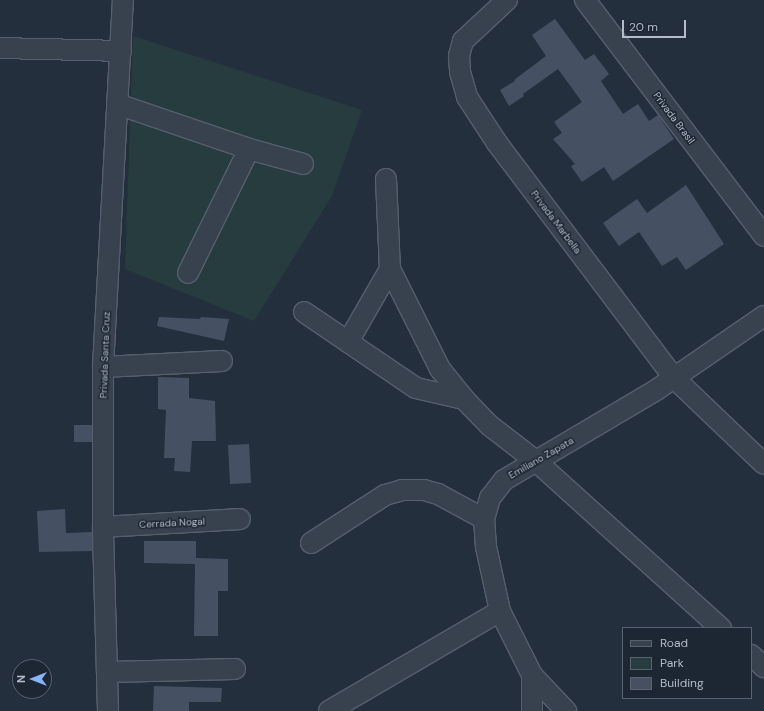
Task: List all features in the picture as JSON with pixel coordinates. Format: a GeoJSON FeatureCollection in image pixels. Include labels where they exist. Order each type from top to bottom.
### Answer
{"type":"FeatureCollection","features":[{"type":"Feature","properties":{"kind":"street","name":"Privada Santa Cruz"},"geometry":{"type":"LineString","coordinates":[[108,711],[103,527],[103,367],[123,0]]}},
{"type":"Feature","properties":{"kind":"street","name":"Privada Marbella"},"geometry":{"type":"LineString","coordinates":[[507,0],[463,41],[459,56],[460,72],[467,97],[497,143],[674,378],[764,464]]}},
{"type":"Feature","properties":{"kind":"street","name":"Privada Brasil"},"geometry":{"type":"LineString","coordinates":[[585,0],[764,236]]}},
{"type":"Feature","properties":{"kind":"street"},"geometry":{"type":"LineString","coordinates":[[0,48],[121,51]]}},
{"type":"Feature","properties":{"kind":"street"},"geometry":{"type":"LineString","coordinates":[[118,104],[248,149],[303,164]]}},
{"type":"Feature","properties":{"kind":"street"},"geometry":{"type":"LineString","coordinates":[[188,273],[248,149]]}},
{"type":"Feature","properties":{"kind":"street"},"geometry":{"type":"LineString","coordinates":[[386,180],[390,269],[440,369],[464,399],[488,425],[537,462],[720,627]]}},
{"type":"Feature","properties":{"kind":"street"},"geometry":{"type":"LineString","coordinates":[[348,342],[390,269]]}},
{"type":"Feature","properties":{"kind":"street"},"geometry":{"type":"LineString","coordinates":[[304,312],[416,388],[464,399]]}},
{"type":"Feature","properties":{"kind":"street","name":"Emiliano Zapata"},"geometry":{"type":"LineString","coordinates":[[532,711],[532,676],[500,611],[486,547],[484,519],[490,498],[504,480],[537,462],[674,378],[764,316]]}},
{"type":"Feature","properties":{"kind":"street"},"geometry":{"type":"LineString","coordinates":[[103,367],[222,361]]}},
{"type":"Feature","properties":{"kind":"street"},"geometry":{"type":"LineString","coordinates":[[311,543],[385,495],[402,490],[424,490],[438,494],[484,519]]}},
{"type":"Feature","properties":{"kind":"street","name":"Cerrada Nogal"},"geometry":{"type":"LineString","coordinates":[[103,527],[240,519]]}},
{"type":"Feature","properties":{"kind":"street"},"geometry":{"type":"LineString","coordinates":[[329,711],[500,611]]}},
{"type":"Feature","properties":{"kind":"street"},"geometry":{"type":"LineString","coordinates":[[752,656],[764,667]]}},
{"type":"Feature","properties":{"kind":"street"},"geometry":{"type":"LineString","coordinates":[[108,672],[235,669]]}},
{"type":"Feature","properties":{"kind":"street"},"geometry":{"type":"LineString","coordinates":[[532,676],[566,711]]}},
{"type":"Feature","properties":{"kind":"green space"},"geometry":{"type":"Polygon","coordinates":[[[133,36],[362,110],[332,196],[254,321],[125,269],[133,36]]]}},
{"type":"Feature","properties":{"kind":"building"},"geometry":{"type":"Polygon","coordinates":[[[555,19],[585,60],[594,54],[609,74],[601,81],[623,114],[638,104],[649,121],[658,115],[674,139],[613,181],[604,167],[582,182],[571,166],[575,164],[553,139],[562,133],[554,122],[582,102],[558,69],[509,106],[500,90],[515,81],[514,80],[546,56],[532,35],[555,19]]]}},
{"type":"Feature","properties":{"kind":"building"},"geometry":{"type":"Polygon","coordinates":[[[686,185],[724,244],[686,270],[677,257],[662,266],[639,232],[619,246],[603,223],[637,199],[647,213],[686,185]]]}},
{"type":"Feature","properties":{"kind":"building"},"geometry":{"type":"Polygon","coordinates":[[[159,317],[229,319],[224,341],[157,326],[159,317]]]}},
{"type":"Feature","properties":{"kind":"building"},"geometry":{"type":"Polygon","coordinates":[[[158,377],[189,378],[189,398],[215,401],[216,441],[192,441],[190,472],[174,471],[175,458],[164,458],[166,410],[158,409],[158,377]]]}},
{"type":"Feature","properties":{"kind":"building"},"geometry":{"type":"Polygon","coordinates":[[[74,425],[92,425],[92,442],[74,442],[74,425]]]}},
{"type":"Feature","properties":{"kind":"building"},"geometry":{"type":"Polygon","coordinates":[[[249,444],[251,483],[230,484],[228,445],[249,444]]]}},
{"type":"Feature","properties":{"kind":"building"},"geometry":{"type":"Polygon","coordinates":[[[65,509],[66,533],[92,532],[92,551],[39,552],[37,511],[65,509]]]}},
{"type":"Feature","properties":{"kind":"building"},"geometry":{"type":"Polygon","coordinates":[[[144,541],[196,541],[196,558],[228,559],[228,591],[218,591],[218,636],[194,636],[195,564],[144,563],[144,541]]]}},
{"type":"Feature","properties":{"kind":"building"},"geometry":{"type":"Polygon","coordinates":[[[154,686],[222,688],[221,702],[189,702],[189,711],[153,711],[154,686]]]}}]}
